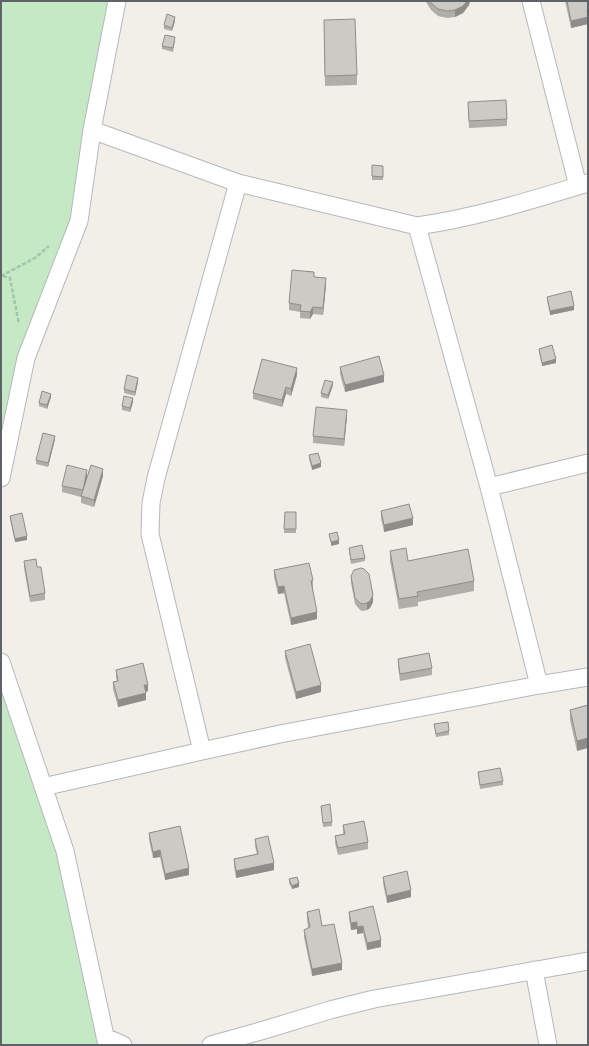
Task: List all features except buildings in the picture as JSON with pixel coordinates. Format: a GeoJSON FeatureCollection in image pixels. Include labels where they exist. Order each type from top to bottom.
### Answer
{"type":"FeatureCollection","features":[{"type":"Feature","properties":{"kind":"street"},"geometry":{"type":"LineString","coordinates":[[1,478],[26,358],[79,221],[92,130],[117,1]]}},
{"type":"Feature","properties":{"kind":"street"},"geometry":{"type":"LineString","coordinates":[[92,130],[238,183],[417,226],[446,222],[475,215],[583,184],[532,1]]}},
{"type":"Feature","properties":{"kind":"street"},"geometry":{"type":"LineString","coordinates":[[202,751],[150,534],[151,503],[156,478],[238,183]]}},
{"type":"Feature","properties":{"kind":"street"},"geometry":{"type":"LineString","coordinates":[[417,226],[489,487],[539,684]]}},
{"type":"Feature","properties":{"kind":"street"},"geometry":{"type":"LineString","coordinates":[[489,487],[588,463]]}},
{"type":"Feature","properties":{"kind":"street"},"geometry":{"type":"LineString","coordinates":[[1,662],[64,851],[106,1041],[123,1045]]}},
{"type":"Feature","properties":{"kind":"street"},"geometry":{"type":"LineString","coordinates":[[43,787],[280,734],[539,684],[588,677]]}},
{"type":"Feature","properties":{"kind":"street"},"geometry":{"type":"LineString","coordinates":[[211,1045],[266,1038],[330,1010],[374,999],[534,970],[588,962]]}},
{"type":"Feature","properties":{"kind":"street"},"geometry":{"type":"LineString","coordinates":[[534,970],[548,1045]]}},
{"type":"Feature","properties":{"kind":"path"},"geometry":{"type":"LineString","coordinates":[[2,276],[35,258],[51,244]]}},
{"type":"Feature","properties":{"kind":"path"},"geometry":{"type":"LineString","coordinates":[[2,276],[10,278],[20,329]]}},
{"type":"Feature","properties":{"kind":"green space"},"geometry":{"type":"Polygon","coordinates":[[[1,1],[117,1],[79,221],[26,358],[1,478],[1,1]]]}},
{"type":"Feature","properties":{"kind":"green space"},"geometry":{"type":"Polygon","coordinates":[[[1,662],[65,851],[107,1045],[1,1045],[1,662]]]}}]}
